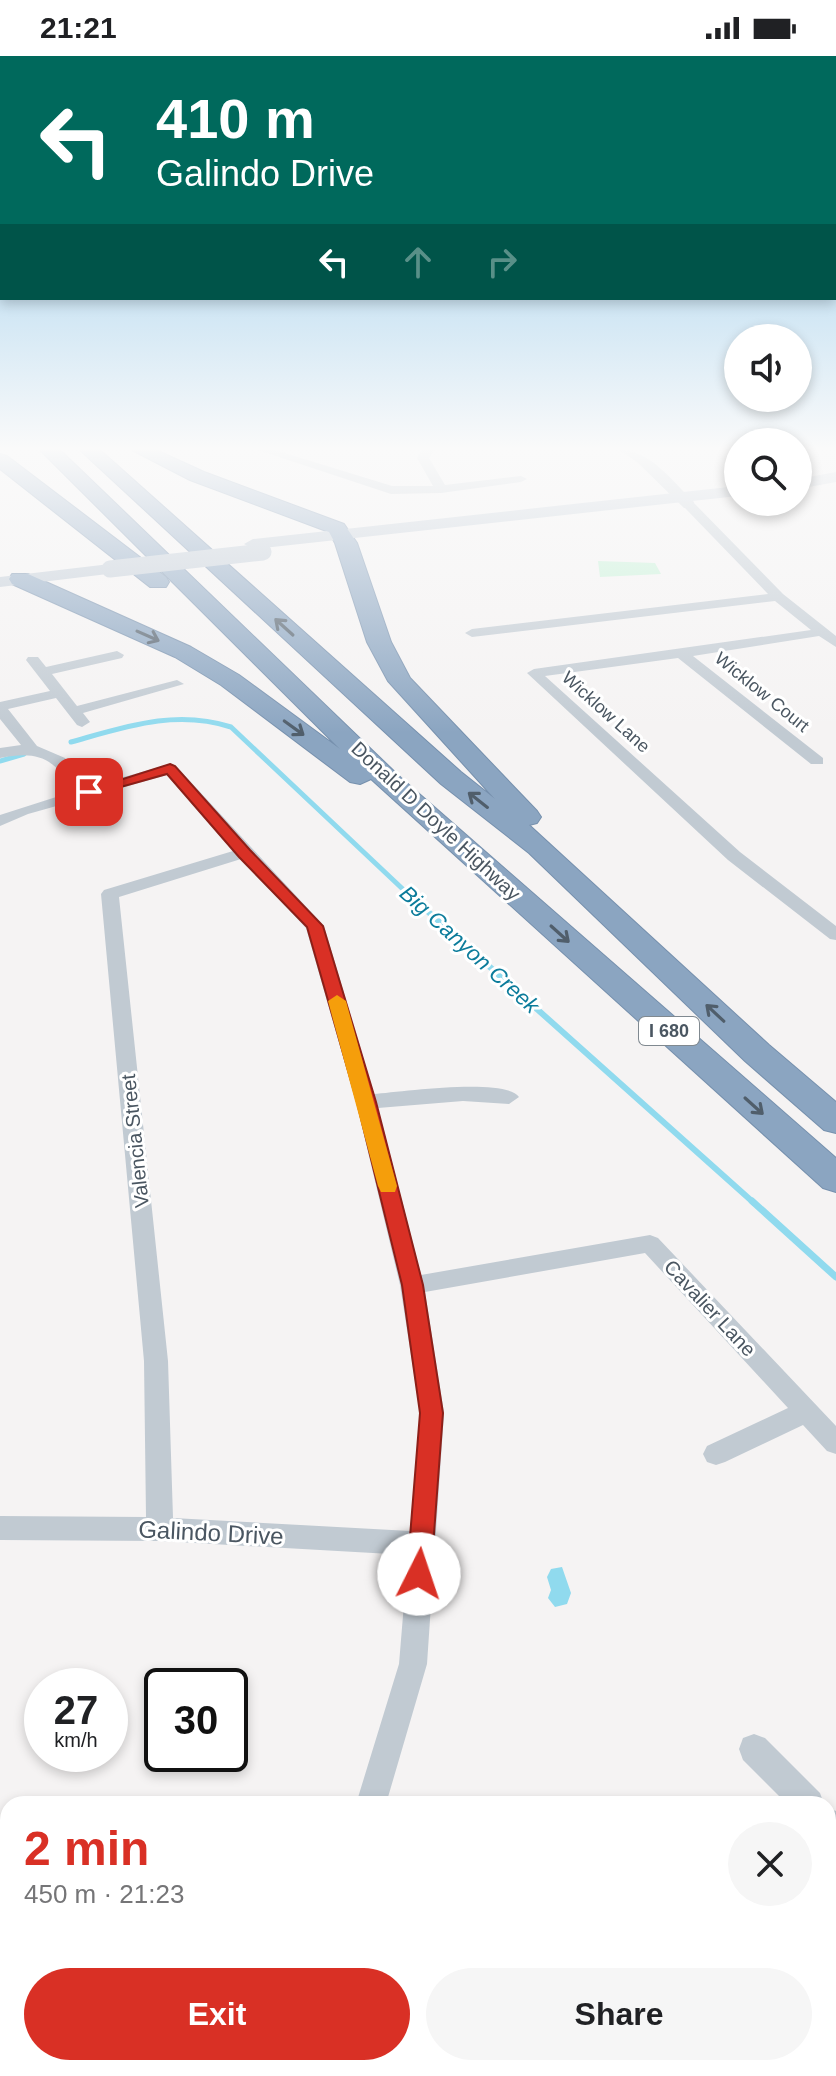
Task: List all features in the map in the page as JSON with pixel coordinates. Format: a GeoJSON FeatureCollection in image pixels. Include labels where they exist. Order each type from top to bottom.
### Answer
{"type":"FeatureCollection","features":[{"type":"Feature","properties":{"kind":"highway"},"geometry":{"type":"LineString","coordinates":[[110,544],[158,581],[284,690],[319,711]]}},
{"type":"Feature","properties":{"kind":"highway","name":"Donald D Doyle Highway"},"geometry":{"type":"LineString","coordinates":[[147,544],[391,784],[836,1179]]}},
{"type":"Feature","properties":{"kind":"highway","name":"Donald D Doyle Highway"},"geometry":{"type":"LineString","coordinates":[[193,544],[451,778],[539,847],[757,1053],[836,1121]]}},
{"type":"Feature","properties":{"kind":"highway"},"geometry":{"type":"LineString","coordinates":[[346,544],[387,662],[400,681],[528,818],[539,847]]}},
{"type":"Feature","properties":{"kind":"highway"},"geometry":{"type":"LineString","coordinates":[[7,578],[183,652],[230,680],[359,776],[391,784]]}},
{"type":"Feature","properties":{"kind":"main road"},"geometry":{"type":"LineString","coordinates":[[7,578],[290,544]]}},
{"type":"Feature","properties":{"kind":"street"},"geometry":{"type":"LineString","coordinates":[[726,544],[778,597],[836,643]]}},
{"type":"Feature","properties":{"kind":"street"},"geometry":{"type":"LineString","coordinates":[[472,633],[778,597]]}},
{"type":"Feature","properties":{"kind":"street","name":"Wicklow Lane"},"geometry":{"type":"LineString","coordinates":[[820,632],[534,673],[734,856],[836,935]]}},
{"type":"Feature","properties":{"kind":"street","name":"Wicklow Court"},"geometry":{"type":"LineString","coordinates":[[682,654],[817,761]]}},
{"type":"Feature","properties":{"kind":"street"},"geometry":{"type":"LineString","coordinates":[[43,672],[117,655]]}},
{"type":"Feature","properties":{"kind":"street"},"geometry":{"type":"LineString","coordinates":[[33,660],[78,716],[177,684]]}},
{"type":"Feature","properties":{"kind":"street"},"geometry":{"type":"LineString","coordinates":[[30,747],[0,708],[59,693]]}},
{"type":"Feature","properties":{"kind":"street"},"geometry":{"type":"LineString","coordinates":[[0,753],[30,747],[55,756],[89,792]]}},
{"type":"Feature","properties":{"kind":"street"},"geometry":{"type":"LineString","coordinates":[[0,821],[22,811],[170,769],[244,853],[315,926],[366,1102],[412,1285],[432,1413],[413,1664],[373,1796]]}},
{"type":"Feature","properties":{"kind":"street","name":"Valencia Street"},"geometry":{"type":"LineString","coordinates":[[160,1529],[156,1361],[110,894],[244,853]]}},
{"type":"Feature","properties":{"kind":"street"},"geometry":{"type":"LineString","coordinates":[[366,1102],[463,1094],[509,1097]]}},
{"type":"Feature","properties":{"kind":"street","name":"Cavalier Lane"},"geometry":{"type":"LineString","coordinates":[[412,1285],[650,1244],[836,1443]]}},
{"type":"Feature","properties":{"kind":"street"},"geometry":{"type":"LineString","coordinates":[[716,1454],[807,1411]]}},
{"type":"Feature","properties":{"kind":"street","name":"Galindo Drive"},"geometry":{"type":"LineString","coordinates":[[0,1528],[160,1529],[421,1544]]}},
{"type":"Feature","properties":{"kind":"street"},"geometry":{"type":"LineString","coordinates":[[754,1749],[801,1796]]}},
{"type":"Feature","properties":{"kind":"green space"},"geometry":{"type":"Polygon","coordinates":[[[598,561],[655,563],[661,574],[600,577],[598,561]]]}},
{"type":"Feature","properties":{"kind":"water"},"geometry":{"type":"Polygon","coordinates":[[[562,1567],[571,1593],[567,1604],[555,1607],[548,1598],[551,1590],[547,1577],[551,1569],[562,1567]]]}},
{"type":"Feature","properties":{"kind":"waterway","name":"Big Canyon Creek"},"geometry":{"type":"LineString","coordinates":[[71,742],[131,726],[170,720],[210,722],[231,727],[408,894]]}},
{"type":"Feature","properties":{"kind":"waterway","name":"Big Canyon Creek"},"geometry":{"type":"LineString","coordinates":[[0,761],[24,754]]}},
{"type":"Feature","properties":{"kind":"waterway","name":"Big Canyon Creek"},"geometry":{"type":"LineString","coordinates":[[406,892],[754,1203]]}},
{"type":"Feature","properties":{"kind":"waterway","name":"Big Canyon Creek"},"geometry":{"type":"LineString","coordinates":[[752,1201],[836,1277]]}},
{"type":"Feature","properties":{"kind":"slow traffic"},"geometry":{"type":"LineString","coordinates":[[337,1001],[388,1186]]}},
{"type":"Feature","properties":{"kind":"route"},"geometry":{"type":"LineString","coordinates":[[89,792],[170,769],[244,853],[315,926],[366,1102],[412,1285],[432,1413],[419,1574]]}}]}
